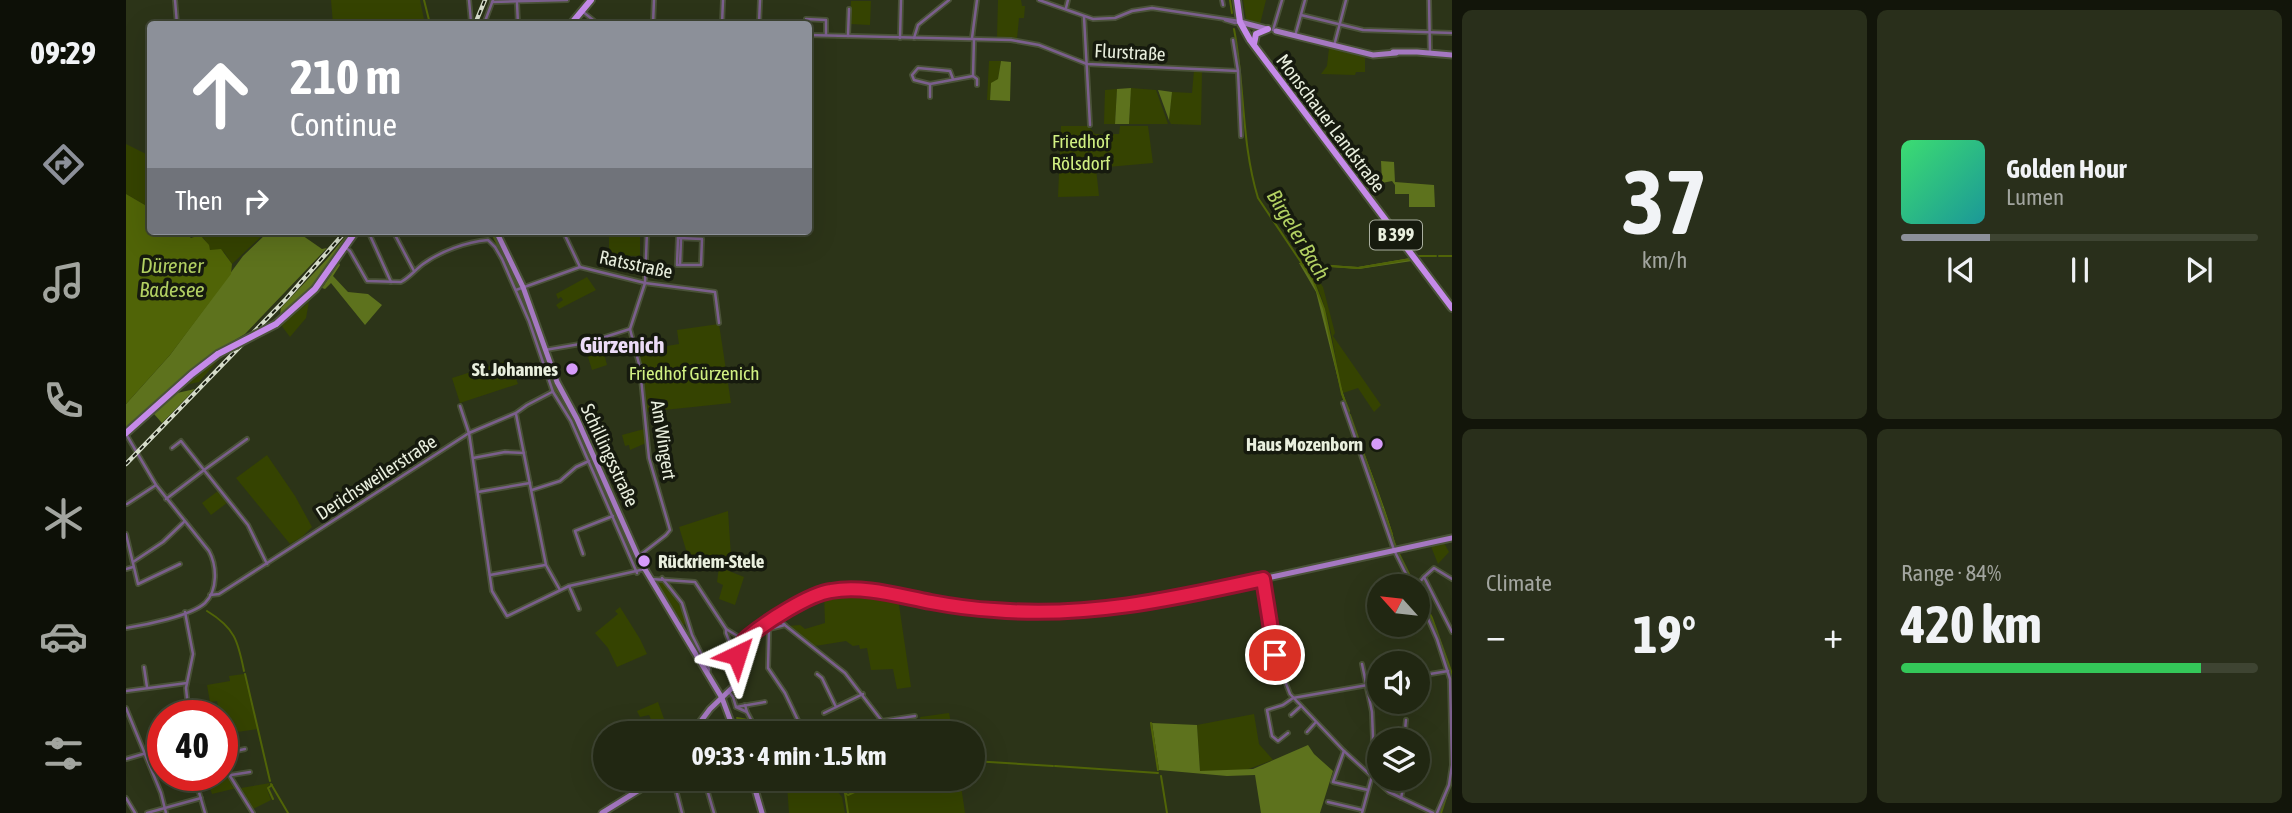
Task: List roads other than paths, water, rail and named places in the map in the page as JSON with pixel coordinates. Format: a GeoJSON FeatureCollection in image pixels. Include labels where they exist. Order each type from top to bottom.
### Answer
{"type":"FeatureCollection","features":[{"type":"Feature","properties":{"kind":"main road"},"geometry":{"type":"LineString","coordinates":[[574,21],[591,0]]}},
{"type":"Feature","properties":{"kind":"main road","name":"B 399"},"geometry":{"type":"LineString","coordinates":[[1237,0],[1240,22]]}},
{"type":"Feature","properties":{"kind":"main road","name":"Monschauer Landstraße"},"geometry":{"type":"LineString","coordinates":[[1240,22],[1254,46],[1452,308]]}},
{"type":"Feature","properties":{"kind":"main road"},"geometry":{"type":"LineString","coordinates":[[1254,46],[1256,34],[1260,30],[1272,30]]}},
{"type":"Feature","properties":{"kind":"main road"},"geometry":{"type":"LineString","coordinates":[[126,433],[218,354],[276,324],[307,298],[353,235]]}},
{"type":"Feature","properties":{"kind":"street"},"geometry":{"type":"LineString","coordinates":[[175,0],[177,21]]}},
{"type":"Feature","properties":{"kind":"street"},"geometry":{"type":"LineString","coordinates":[[469,0],[471,21]]}},
{"type":"Feature","properties":{"kind":"street"},"geometry":{"type":"LineString","coordinates":[[485,21],[492,1],[517,3],[567,0]]}},
{"type":"Feature","properties":{"kind":"street"},"geometry":{"type":"LineString","coordinates":[[653,21],[654,0]]}},
{"type":"Feature","properties":{"kind":"street"},"geometry":{"type":"LineString","coordinates":[[722,21],[723,0]]}},
{"type":"Feature","properties":{"kind":"street"},"geometry":{"type":"LineString","coordinates":[[759,21],[760,0]]}},
{"type":"Feature","properties":{"kind":"street"},"geometry":{"type":"LineString","coordinates":[[900,38],[901,0]]}},
{"type":"Feature","properties":{"kind":"street"},"geometry":{"type":"LineString","coordinates":[[914,38],[918,25],[950,0]]}},
{"type":"Feature","properties":{"kind":"street"},"geometry":{"type":"LineString","coordinates":[[977,0],[973,39],[973,76],[977,79],[977,85]]}},
{"type":"Feature","properties":{"kind":"street"},"geometry":{"type":"LineString","coordinates":[[1039,0],[1093,19],[1110,19],[1152,8],[1240,22],[1381,55],[1452,55]]}},
{"type":"Feature","properties":{"kind":"street"},"geometry":{"type":"LineString","coordinates":[[1066,8],[1068,0]]}},
{"type":"Feature","properties":{"kind":"street"},"geometry":{"type":"LineString","coordinates":[[1222,0],[1223,5]]}},
{"type":"Feature","properties":{"kind":"street"},"geometry":{"type":"LineString","coordinates":[[1272,30],[1282,0]]}},
{"type":"Feature","properties":{"kind":"street"},"geometry":{"type":"LineString","coordinates":[[1292,35],[1305,0]]}},
{"type":"Feature","properties":{"kind":"street"},"geometry":{"type":"LineString","coordinates":[[1334,46],[1346,0]]}},
{"type":"Feature","properties":{"kind":"street"},"geometry":{"type":"LineString","coordinates":[[1429,0],[1430,53]]}},
{"type":"Feature","properties":{"kind":"street"},"geometry":{"type":"LineString","coordinates":[[517,3],[518,21]]}},
{"type":"Feature","properties":{"kind":"street"},"geometry":{"type":"LineString","coordinates":[[848,36],[849,9]]}},
{"type":"Feature","properties":{"kind":"street"},"geometry":{"type":"LineString","coordinates":[[582,11],[594,21]]}},
{"type":"Feature","properties":{"kind":"street"},"geometry":{"type":"LineString","coordinates":[[1301,15],[1363,30],[1452,33]]}},
{"type":"Feature","properties":{"kind":"street"},"geometry":{"type":"LineString","coordinates":[[1084,17],[1090,125]]}},
{"type":"Feature","properties":{"kind":"street"},"geometry":{"type":"LineString","coordinates":[[806,19],[826,20],[826,35]]}},
{"type":"Feature","properties":{"kind":"street","name":"Flurstraße"},"geometry":{"type":"LineString","coordinates":[[812,35],[1011,40],[1037,44],[1087,64],[1238,71]]}},
{"type":"Feature","properties":{"kind":"street"},"geometry":{"type":"LineString","coordinates":[[1233,40],[1238,71],[1241,136]]}},
{"type":"Feature","properties":{"kind":"street"},"geometry":{"type":"LineString","coordinates":[[953,79],[948,69],[915,69],[912,78],[930,85],[973,76]]}},
{"type":"Feature","properties":{"kind":"street"},"geometry":{"type":"LineString","coordinates":[[930,85],[930,97]]}},
{"type":"Feature","properties":{"kind":"street"},"geometry":{"type":"LineString","coordinates":[[370,235],[391,283]]}},
{"type":"Feature","properties":{"kind":"street","name":"Schillingsstraße"},"geometry":{"type":"LineString","coordinates":[[498,235],[523,287],[556,382],[577,419],[639,557],[722,698],[731,721]]}},
{"type":"Feature","properties":{"kind":"street"},"geometry":{"type":"LineString","coordinates":[[566,235],[580,267]]}},
{"type":"Feature","properties":{"kind":"street"},"geometry":{"type":"LineString","coordinates":[[545,350],[586,343],[630,329],[646,283],[648,235]]}},
{"type":"Feature","properties":{"kind":"street"},"geometry":{"type":"LineString","coordinates":[[679,235],[677,265],[700,265],[701,238],[679,238]]}},
{"type":"Feature","properties":{"kind":"street"},"geometry":{"type":"LineString","coordinates":[[345,247],[366,280],[401,282],[414,271],[395,236]]}},
{"type":"Feature","properties":{"kind":"street","name":"Schillingsstraße"},"geometry":{"type":"LineString","coordinates":[[414,271],[432,258],[461,246],[486,240],[492,243],[516,290],[553,392],[564,407],[637,573]]}},
{"type":"Feature","properties":{"kind":"street","name":"Ratsstraße"},"geometry":{"type":"LineString","coordinates":[[523,287],[580,267],[646,283],[715,292],[719,323]]}},
{"type":"Feature","properties":{"kind":"street"},"geometry":{"type":"LineString","coordinates":[[516,290],[523,287]]}},
{"type":"Feature","properties":{"kind":"street","name":"Am Wingert"},"geometry":{"type":"LineString","coordinates":[[630,329],[640,368],[649,459],[670,530],[639,557]]}},
{"type":"Feature","properties":{"kind":"street","name":"Derichsweilerstraße"},"geometry":{"type":"LineString","coordinates":[[211,593],[219,594],[469,433],[516,414],[527,405],[553,392]]}},
{"type":"Feature","properties":{"kind":"street"},"geometry":{"type":"LineString","coordinates":[[1343,403],[1394,550],[1406,574]]}},
{"type":"Feature","properties":{"kind":"street"},"geometry":{"type":"LineString","coordinates":[[460,406],[469,433],[493,593],[507,616],[569,586],[637,573],[645,569]]}},
{"type":"Feature","properties":{"kind":"street"},"geometry":{"type":"LineString","coordinates":[[516,414],[546,565],[560,590]]}},
{"type":"Feature","properties":{"kind":"street"},"geometry":{"type":"LineString","coordinates":[[126,433],[156,485],[212,555],[215,576],[211,593],[200,606],[126,628]]}},
{"type":"Feature","properties":{"kind":"street"},"geometry":{"type":"LineString","coordinates":[[166,499],[247,439]]}},
{"type":"Feature","properties":{"kind":"street"},"geometry":{"type":"LineString","coordinates":[[172,447],[181,441],[248,525],[267,564]]}},
{"type":"Feature","properties":{"kind":"street"},"geometry":{"type":"LineString","coordinates":[[473,458],[505,452],[524,453]]}},
{"type":"Feature","properties":{"kind":"street"},"geometry":{"type":"LineString","coordinates":[[532,490],[560,481],[576,467],[589,461]]}},
{"type":"Feature","properties":{"kind":"street"},"geometry":{"type":"LineString","coordinates":[[478,492],[530,483]]}},
{"type":"Feature","properties":{"kind":"street"},"geometry":{"type":"LineString","coordinates":[[127,505],[156,485]]}},
{"type":"Feature","properties":{"kind":"street"},"geometry":{"type":"LineString","coordinates":[[583,554],[575,531],[613,516]]}},
{"type":"Feature","properties":{"kind":"street"},"geometry":{"type":"LineString","coordinates":[[126,569],[163,542],[185,521]]}},
{"type":"Feature","properties":{"kind":"street"},"geometry":{"type":"LineString","coordinates":[[126,534],[139,585],[180,564]]}},
{"type":"Feature","properties":{"kind":"street"},"geometry":{"type":"LineString","coordinates":[[702,721],[735,683],[738,653],[744,640],[809,598],[829,591],[850,589],[996,610],[1071,612],[1136,606],[1452,538]]}},
{"type":"Feature","properties":{"kind":"street"},"geometry":{"type":"LineString","coordinates":[[490,575],[546,565]]}},
{"type":"Feature","properties":{"kind":"street"},"geometry":{"type":"LineString","coordinates":[[1427,574],[1437,569],[1452,579]]}},
{"type":"Feature","properties":{"kind":"street","name":"Schillingsstraße"},"geometry":{"type":"LineString","coordinates":[[662,578],[682,603],[695,642],[709,669],[708,674]]}},
{"type":"Feature","properties":{"kind":"street"},"geometry":{"type":"LineString","coordinates":[[650,579],[695,582],[726,629],[744,640]]}},
{"type":"Feature","properties":{"kind":"street"},"geometry":{"type":"LineString","coordinates":[[1263,579],[1275,655],[1290,694],[1367,772]]}},
{"type":"Feature","properties":{"kind":"street"},"geometry":{"type":"LineString","coordinates":[[569,586],[579,609]]}},
{"type":"Feature","properties":{"kind":"street"},"geometry":{"type":"LineString","coordinates":[[1430,589],[1452,632]]}},
{"type":"Feature","properties":{"kind":"street"},"geometry":{"type":"LineString","coordinates":[[186,612],[193,654],[187,683],[188,700]]}},
{"type":"Feature","properties":{"kind":"street"},"geometry":{"type":"LineString","coordinates":[[777,618],[845,673],[882,721],[915,716]]}},
{"type":"Feature","properties":{"kind":"street"},"geometry":{"type":"LineString","coordinates":[[1388,791],[1435,813],[1448,785],[1452,765],[1451,678],[1430,621]]}},
{"type":"Feature","properties":{"kind":"street"},"geometry":{"type":"LineString","coordinates":[[785,625],[769,629],[768,668],[785,693],[798,721]]}},
{"type":"Feature","properties":{"kind":"street"},"geometry":{"type":"LineString","coordinates":[[681,629],[689,626]]}},
{"type":"Feature","properties":{"kind":"street"},"geometry":{"type":"LineString","coordinates":[[726,629],[731,646]]}},
{"type":"Feature","properties":{"kind":"street"},"geometry":{"type":"LineString","coordinates":[[1362,664],[1373,728]]}},
{"type":"Feature","properties":{"kind":"street"},"geometry":{"type":"LineString","coordinates":[[144,667],[147,687]]}},
{"type":"Feature","properties":{"kind":"street"},"geometry":{"type":"LineString","coordinates":[[1430,674],[1448,671]]}},
{"type":"Feature","properties":{"kind":"street"},"geometry":{"type":"LineString","coordinates":[[817,674],[822,678],[836,708]]}},
{"type":"Feature","properties":{"kind":"street"},"geometry":{"type":"LineString","coordinates":[[126,691],[187,683]]}},
{"type":"Feature","properties":{"kind":"street"},"geometry":{"type":"LineString","coordinates":[[1288,733],[1278,741],[1272,736],[1268,710],[1293,698],[1366,685]]}},
{"type":"Feature","properties":{"kind":"street"},"geometry":{"type":"LineString","coordinates":[[729,692],[736,708]]}},
{"type":"Feature","properties":{"kind":"street"},"geometry":{"type":"LineString","coordinates":[[824,713],[863,694]]}},
{"type":"Feature","properties":{"kind":"street"},"geometry":{"type":"LineString","coordinates":[[736,708],[765,702]]}},
{"type":"Feature","properties":{"kind":"street"},"geometry":{"type":"LineString","coordinates":[[745,705],[752,721]]}},
{"type":"Feature","properties":{"kind":"street"},"geometry":{"type":"LineString","coordinates":[[1291,715],[1301,706]]}},
{"type":"Feature","properties":{"kind":"street"},"geometry":{"type":"LineString","coordinates":[[126,708],[165,811]]}},
{"type":"Feature","properties":{"kind":"street"},"geometry":{"type":"LineString","coordinates":[[736,708],[747,712]]}},
{"type":"Feature","properties":{"kind":"street"},"geometry":{"type":"LineString","coordinates":[[1405,728],[1406,720]]}},
{"type":"Feature","properties":{"kind":"street"},"geometry":{"type":"LineString","coordinates":[[1307,732],[1316,722]]}},
{"type":"Feature","properties":{"kind":"street"},"geometry":{"type":"LineString","coordinates":[[238,751],[245,749]]}},
{"type":"Feature","properties":{"kind":"street"},"geometry":{"type":"LineString","coordinates":[[1344,751],[1333,782],[1367,790]]}},
{"type":"Feature","properties":{"kind":"street"},"geometry":{"type":"LineString","coordinates":[[126,759],[144,754]]}},
{"type":"Feature","properties":{"kind":"street"},"geometry":{"type":"LineString","coordinates":[[238,774],[250,772]]}},
{"type":"Feature","properties":{"kind":"street"},"geometry":{"type":"LineString","coordinates":[[238,787],[253,813]]}},
{"type":"Feature","properties":{"kind":"street"},"geometry":{"type":"LineString","coordinates":[[199,791],[205,813]]}},
{"type":"Feature","properties":{"kind":"street"},"geometry":{"type":"LineString","coordinates":[[602,813],[639,791]]}},
{"type":"Feature","properties":{"kind":"street"},"geometry":{"type":"LineString","coordinates":[[674,791],[681,813]]}},
{"type":"Feature","properties":{"kind":"street"},"geometry":{"type":"LineString","coordinates":[[708,791],[714,813]]}},
{"type":"Feature","properties":{"kind":"street"},"geometry":{"type":"LineString","coordinates":[[756,791],[762,813]]}},
{"type":"Feature","properties":{"kind":"street"},"geometry":{"type":"LineString","coordinates":[[1328,802],[1362,811],[1368,791]]}},
{"type":"Feature","properties":{"kind":"street"},"geometry":{"type":"LineString","coordinates":[[1401,798],[1402,791]]}},
{"type":"Feature","properties":{"kind":"street"},"geometry":{"type":"LineString","coordinates":[[126,798],[135,813]]}},
{"type":"Feature","properties":{"kind":"street"},"geometry":{"type":"LineString","coordinates":[[147,813],[165,811],[201,798]]}},
{"type":"Feature","properties":{"kind":"water","name":"Dürener Badesee"},"geometry":{"type":"Polygon","coordinates":[[[126,194],[147,206],[147,235],[188,235],[191,238],[200,235],[210,250],[221,249],[232,264],[231,274],[170,355],[126,404],[126,194]]]}},
{"type":"Feature","properties":{"kind":"waterway"},"geometry":{"type":"LineString","coordinates":[[424,0],[429,21]]}},
{"type":"Feature","properties":{"kind":"waterway","name":"Birgeler Bach"},"geometry":{"type":"LineString","coordinates":[[1230,0],[1232,13]]}},
{"type":"Feature","properties":{"kind":"waterway","name":"Birgeler Bach"},"geometry":{"type":"LineString","coordinates":[[1234,29],[1246,135],[1258,198],[1313,280],[1324,309],[1342,394],[1349,411]]}},
{"type":"Feature","properties":{"kind":"waterway"},"geometry":{"type":"LineString","coordinates":[[493,235],[509,268]]}},
{"type":"Feature","properties":{"kind":"waterway"},"geometry":{"type":"LineString","coordinates":[[1416,256],[1436,256]]}},
{"type":"Feature","properties":{"kind":"waterway"},"geometry":{"type":"LineString","coordinates":[[1439,256],[1452,256]]}},
{"type":"Feature","properties":{"kind":"waterway"},"geometry":{"type":"LineString","coordinates":[[1301,264],[1358,268],[1411,259]]}},
{"type":"Feature","properties":{"kind":"waterway"},"geometry":{"type":"LineString","coordinates":[[510,270],[518,286]]}},
{"type":"Feature","properties":{"kind":"waterway"},"geometry":{"type":"LineString","coordinates":[[520,291],[522,297]]}},
{"type":"Feature","properties":{"kind":"waterway"},"geometry":{"type":"LineString","coordinates":[[526,308],[555,388],[567,405]]}},
{"type":"Feature","properties":{"kind":"waterway"},"geometry":{"type":"LineString","coordinates":[[569,410],[592,460]]}},
{"type":"Feature","properties":{"kind":"waterway","name":"Birgeler Bach"},"geometry":{"type":"LineString","coordinates":[[1350,415],[1382,506]]}},
{"type":"Feature","properties":{"kind":"waterway"},"geometry":{"type":"LineString","coordinates":[[597,471],[630,544]]}},
{"type":"Feature","properties":{"kind":"waterway","name":"Birgeler Bach"},"geometry":{"type":"LineString","coordinates":[[1383,509],[1392,534]]}},
{"type":"Feature","properties":{"kind":"waterway","name":"Birgeler Bach"},"geometry":{"type":"LineString","coordinates":[[1392,537],[1396,547]]}},
{"type":"Feature","properties":{"kind":"waterway","name":"Birgeler Bach"},"geometry":{"type":"LineString","coordinates":[[1399,554],[1409,574]]}},
{"type":"Feature","properties":{"kind":"waterway"},"geometry":{"type":"LineString","coordinates":[[207,611],[224,623],[234,636],[244,671]]}},
{"type":"Feature","properties":{"kind":"waterway","name":"Birgeler Bach"},"geometry":{"type":"LineString","coordinates":[[1430,614],[1452,674]]}},
{"type":"Feature","properties":{"kind":"waterway"},"geometry":{"type":"LineString","coordinates":[[685,630],[707,667]]}},
{"type":"Feature","properties":{"kind":"waterway"},"geometry":{"type":"LineString","coordinates":[[245,674],[270,781]]}},
{"type":"Feature","properties":{"kind":"waterway"},"geometry":{"type":"LineString","coordinates":[[737,718],[749,721]]}},
{"type":"Feature","properties":{"kind":"waterway"},"geometry":{"type":"LineString","coordinates":[[1151,723],[1158,770]]}},
{"type":"Feature","properties":{"kind":"waterway"},"geometry":{"type":"LineString","coordinates":[[985,762],[1053,766]]}},
{"type":"Feature","properties":{"kind":"waterway"},"geometry":{"type":"LineString","coordinates":[[1055,766],[1158,773]]}},
{"type":"Feature","properties":{"kind":"waterway"},"geometry":{"type":"LineString","coordinates":[[1161,776],[1167,813]]}},
{"type":"Feature","properties":{"kind":"waterway","name":"Birgeler Bach"},"geometry":{"type":"LineString","coordinates":[[1441,813],[1452,779]]}},
{"type":"Feature","properties":{"kind":"waterway"},"geometry":{"type":"LineString","coordinates":[[271,784],[288,813]]}},
{"type":"Feature","properties":{"kind":"waterway"},"geometry":{"type":"LineString","coordinates":[[272,785],[268,788],[273,799]]}},
{"type":"Feature","properties":{"kind":"waterway"},"geometry":{"type":"LineString","coordinates":[[843,791],[848,813]]}},
{"type":"Feature","properties":{"kind":"waterway"},"geometry":{"type":"LineString","coordinates":[[845,793],[848,795],[857,791]]}},
{"type":"Feature","properties":{"kind":"railway"},"geometry":{"type":"LineString","coordinates":[[476,21],[485,0]]}},
{"type":"Feature","properties":{"kind":"railway"},"geometry":{"type":"LineString","coordinates":[[126,464],[286,299],[342,235]]}},
{"type":"Feature","properties":{"kind":"place","name":"St. Johannes"},"geometry":{"type":"Point","coordinates":[572,369]}},
{"type":"Feature","properties":{"kind":"place","name":"Haus Mozenborn"},"geometry":{"type":"Point","coordinates":[1377,444]}},
{"type":"Feature","properties":{"kind":"place","name":"Rückriem-Stele"},"geometry":{"type":"Point","coordinates":[644,561]}},
{"type":"Feature","properties":{"kind":"district","name":"Gürzenich"},"geometry":{"type":"Point","coordinates":[622,345]}},
{"type":"Feature","properties":{"kind":"park label","name":"Friedhof Rölsdorf"},"geometry":{"type":"Point","coordinates":[1081,152]}},
{"type":"Feature","properties":{"kind":"park label","name":"Friedhof Gürzenich"},"geometry":{"type":"Point","coordinates":[694,373]}}]}
